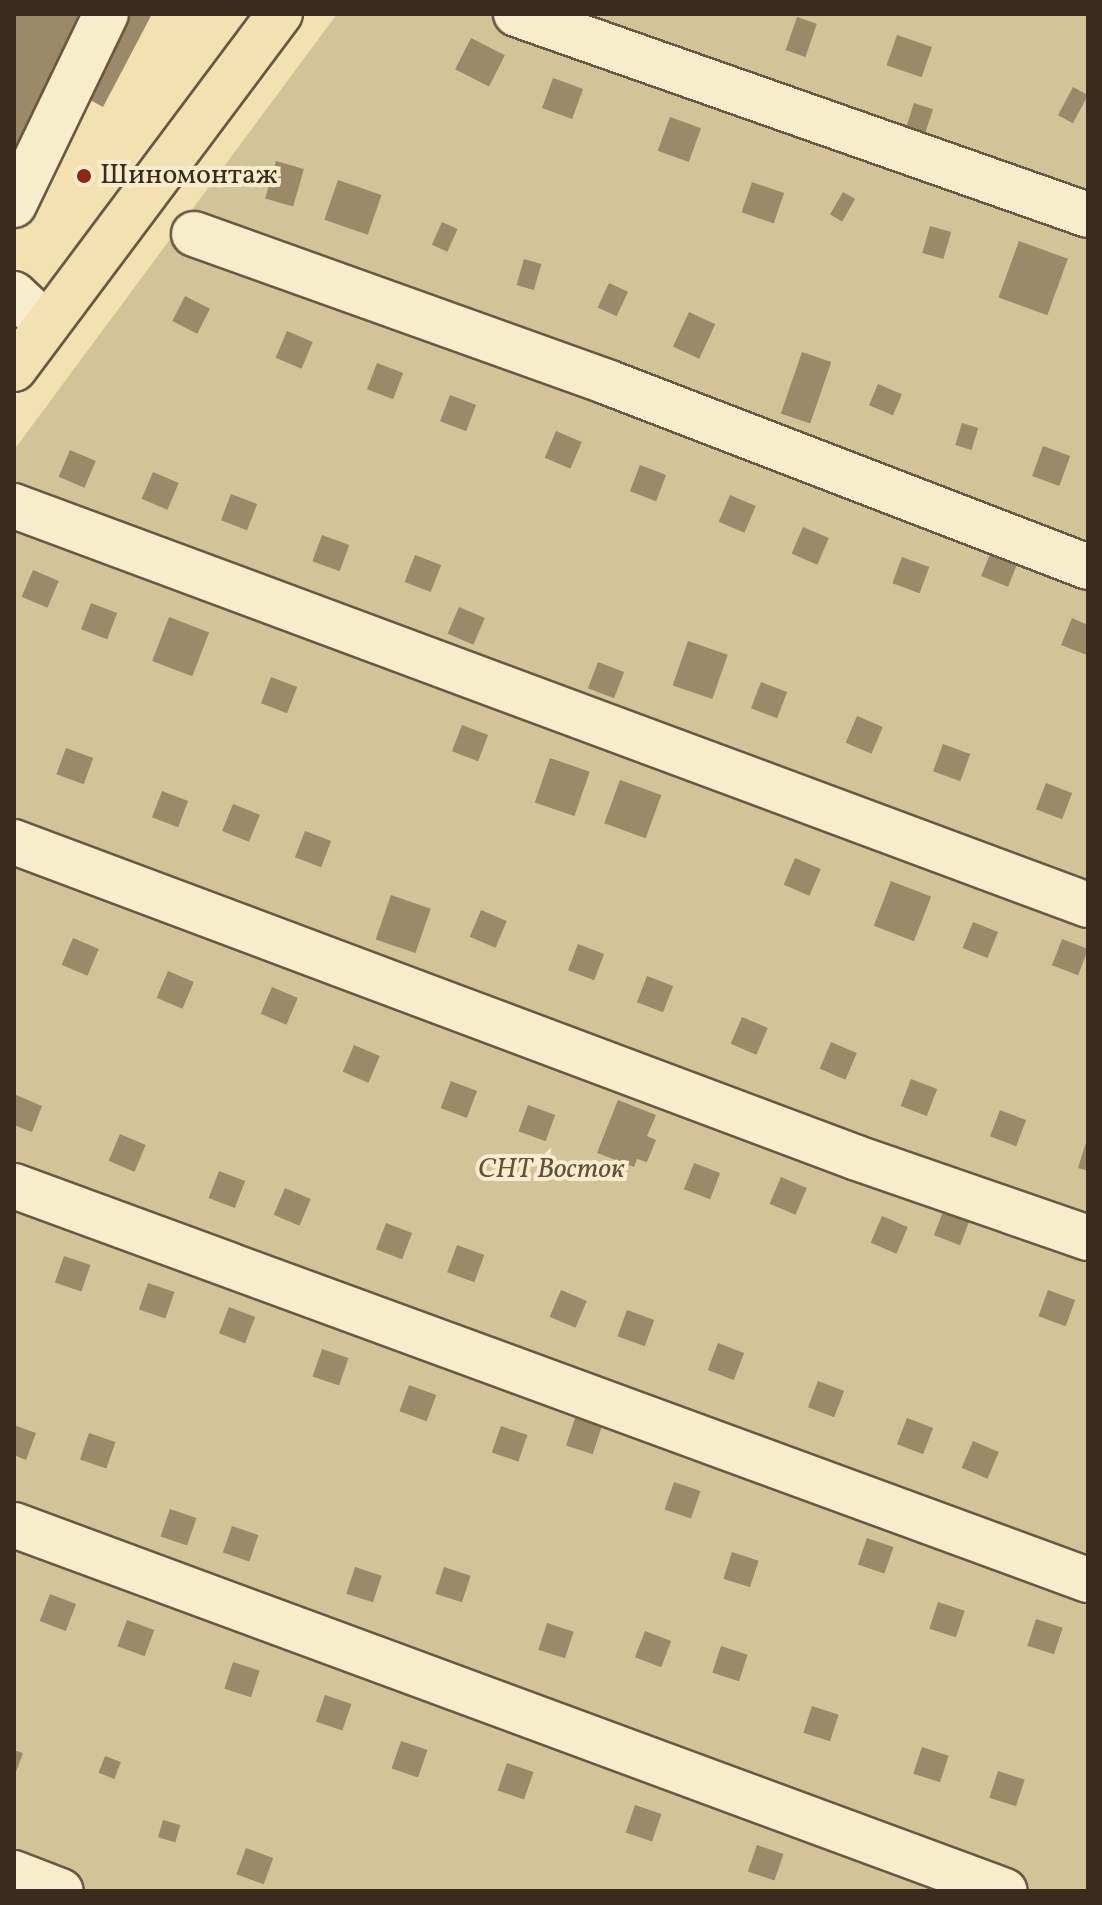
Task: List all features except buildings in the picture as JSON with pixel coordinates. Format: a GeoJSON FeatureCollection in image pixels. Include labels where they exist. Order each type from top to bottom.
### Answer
{"type":"FeatureCollection","features":[{"type":"Feature","properties":{"kind":"main road"},"geometry":{"type":"LineString","coordinates":[[14,369],[280,14]]}},
{"type":"Feature","properties":{"kind":"lane"},"geometry":{"type":"LineString","coordinates":[[14,205],[106,14]]}},
{"type":"Feature","properties":{"kind":"lane"},"geometry":{"type":"LineString","coordinates":[[516,14],[1088,215]]}},
{"type":"Feature","properties":{"kind":"lane"},"geometry":{"type":"LineString","coordinates":[[194,234],[607,382],[1088,567]]}},
{"type":"Feature","properties":{"kind":"lane"},"geometry":{"type":"LineString","coordinates":[[14,294],[47,325]]}},
{"type":"Feature","properties":{"kind":"lane"},"geometry":{"type":"LineString","coordinates":[[14,506],[1088,905]]}},
{"type":"Feature","properties":{"kind":"lane"},"geometry":{"type":"LineString","coordinates":[[14,842],[857,1158],[1088,1238]]}},
{"type":"Feature","properties":{"kind":"lane"},"geometry":{"type":"LineString","coordinates":[[14,1186],[1088,1580]]}},
{"type":"Feature","properties":{"kind":"lane"},"geometry":{"type":"LineString","coordinates":[[14,1525],[1005,1891]]}},
{"type":"Feature","properties":{"kind":"lane"},"geometry":{"type":"LineString","coordinates":[[14,1873],[61,1891]]}},
{"type":"Feature","properties":{"kind":"green space","name":"СНТ Восток"},"geometry":{"type":"Polygon","coordinates":[[[337,14],[1088,14],[1088,1891],[14,1891],[14,450],[337,14]]]}},
{"type":"Feature","properties":{"kind":"place","name":"Шиномонтаж"},"geometry":{"type":"Point","coordinates":[84,176]}}]}
